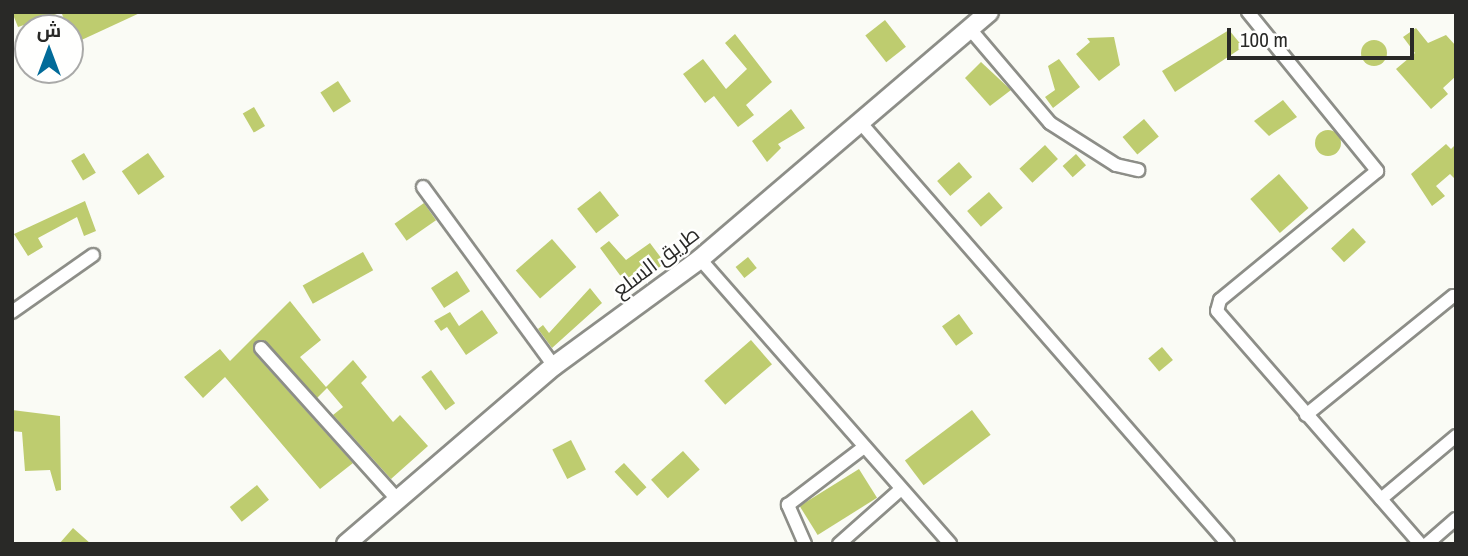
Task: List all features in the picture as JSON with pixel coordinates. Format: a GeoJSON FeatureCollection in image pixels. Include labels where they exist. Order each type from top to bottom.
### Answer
{"type":"FeatureCollection","features":[{"type":"Feature","properties":{"kind":"street","name":"طريق السلع"},"geometry":{"type":"LineString","coordinates":[[346,544],[396,498],[554,366],[701,259],[989,12]]}},
{"type":"Feature","properties":{"kind":"street"},"geometry":{"type":"LineString","coordinates":[[1248,12],[1377,172],[1217,305],[1306,415],[1420,544]]}},
{"type":"Feature","properties":{"kind":"street"},"geometry":{"type":"LineString","coordinates":[[970,29],[1051,123],[1116,165],[1138,170]]}},
{"type":"Feature","properties":{"kind":"street"},"geometry":{"type":"LineString","coordinates":[[859,121],[1228,544]]}},
{"type":"Feature","properties":{"kind":"street"},"geometry":{"type":"LineString","coordinates":[[423,187],[554,366]]}},
{"type":"Feature","properties":{"kind":"street"},"geometry":{"type":"LineString","coordinates":[[12,312],[93,255]]}},
{"type":"Feature","properties":{"kind":"street"},"geometry":{"type":"LineString","coordinates":[[701,259],[950,544]]}},
{"type":"Feature","properties":{"kind":"street"},"geometry":{"type":"LineString","coordinates":[[1306,415],[1453,296]]}},
{"type":"Feature","properties":{"kind":"street"},"geometry":{"type":"LineString","coordinates":[[261,348],[396,498]]}},
{"type":"Feature","properties":{"kind":"street"},"geometry":{"type":"LineString","coordinates":[[1381,499],[1456,436]]}},
{"type":"Feature","properties":{"kind":"street"},"geometry":{"type":"LineString","coordinates":[[805,544],[788,505],[864,447]]}},
{"type":"Feature","properties":{"kind":"street"},"geometry":{"type":"LineString","coordinates":[[839,544],[901,489]]}},
{"type":"Feature","properties":{"kind":"street"},"geometry":{"type":"LineString","coordinates":[[1427,544],[1456,519]]}},
{"type":"Feature","properties":{"kind":"building"},"geometry":{"type":"Polygon","coordinates":[[[12,12],[57,12],[14,14],[14,17],[12,12]]]}},
{"type":"Feature","properties":{"kind":"building"},"geometry":{"type":"Polygon","coordinates":[[[61,12],[142,12],[84,39],[84,14],[61,12]]]}},
{"type":"Feature","properties":{"kind":"building"},"geometry":{"type":"Polygon","coordinates":[[[885,20],[906,47],[886,62],[865,35],[885,20]]]}},
{"type":"Feature","properties":{"kind":"building"},"geometry":{"type":"Polygon","coordinates":[[[1416,28],[1428,43],[1446,35],[1456,46],[1456,76],[1443,88],[1448,94],[1431,109],[1396,69],[1415,53],[1403,37],[1416,28]]]}},
{"type":"Feature","properties":{"kind":"building"},"geometry":{"type":"Polygon","coordinates":[[[1229,30],[1243,47],[1175,92],[1162,71],[1229,30]]]}},
{"type":"Feature","properties":{"kind":"building"},"geometry":{"type":"Polygon","coordinates":[[[735,34],[772,82],[746,105],[754,115],[738,127],[714,96],[705,103],[683,74],[703,59],[726,89],[747,69],[725,43],[735,34]]]}},
{"type":"Feature","properties":{"kind":"building"},"geometry":{"type":"Polygon","coordinates":[[[1114,37],[1120,65],[1099,81],[1076,54],[1090,42],[1087,38],[1114,37]]]}},
{"type":"Feature","properties":{"kind":"building"},"geometry":{"type":"Polygon","coordinates":[[[1374,40],[1384,43],[1387,53],[1384,63],[1374,66],[1364,63],[1361,53],[1364,43],[1374,40]]]}},
{"type":"Feature","properties":{"kind":"building"},"geometry":{"type":"Polygon","coordinates":[[[1059,59],[1080,87],[1053,108],[1045,97],[1055,90],[1048,66],[1059,59]]]}},
{"type":"Feature","properties":{"kind":"building"},"geometry":{"type":"Polygon","coordinates":[[[981,62],[1011,90],[990,106],[965,78],[981,62]]]}},
{"type":"Feature","properties":{"kind":"building"},"geometry":{"type":"Polygon","coordinates":[[[338,81],[351,101],[333,113],[320,92],[338,81]]]}},
{"type":"Feature","properties":{"kind":"building"},"geometry":{"type":"Polygon","coordinates":[[[1283,100],[1297,117],[1269,136],[1254,121],[1283,100]]]}},
{"type":"Feature","properties":{"kind":"building"},"geometry":{"type":"Polygon","coordinates":[[[254,107],[265,126],[254,133],[243,114],[254,107]]]}},
{"type":"Feature","properties":{"kind":"building"},"geometry":{"type":"Polygon","coordinates":[[[791,109],[805,128],[778,144],[781,148],[767,162],[752,141],[791,109]]]}},
{"type":"Feature","properties":{"kind":"building"},"geometry":{"type":"Polygon","coordinates":[[[1144,119],[1159,137],[1137,155],[1123,137],[1144,119]]]}},
{"type":"Feature","properties":{"kind":"building"},"geometry":{"type":"Polygon","coordinates":[[[1328,130],[1337,134],[1341,143],[1337,152],[1328,156],[1319,152],[1315,143],[1319,134],[1328,130]]]}},
{"type":"Feature","properties":{"kind":"building"},"geometry":{"type":"Polygon","coordinates":[[[1446,144],[1451,149],[1456,144],[1456,180],[1450,174],[1436,186],[1445,196],[1432,206],[1411,174],[1446,144]]]}},
{"type":"Feature","properties":{"kind":"building"},"geometry":{"type":"Polygon","coordinates":[[[1045,145],[1058,159],[1032,183],[1019,169],[1045,145]]]}},
{"type":"Feature","properties":{"kind":"building"},"geometry":{"type":"Polygon","coordinates":[[[84,153],[96,173],[83,180],[71,161],[84,153]]]}},
{"type":"Feature","properties":{"kind":"building"},"geometry":{"type":"Polygon","coordinates":[[[148,153],[165,177],[138,195],[122,171],[148,153]]]}},
{"type":"Feature","properties":{"kind":"building"},"geometry":{"type":"Polygon","coordinates":[[[1076,154],[1086,165],[1073,177],[1063,166],[1076,154]]]}},
{"type":"Feature","properties":{"kind":"building"},"geometry":{"type":"Polygon","coordinates":[[[959,162],[972,177],[950,196],[937,181],[959,162]]]}},
{"type":"Feature","properties":{"kind":"building"},"geometry":{"type":"Polygon","coordinates":[[[1279,174],[1309,208],[1280,233],[1250,199],[1279,174]]]}},
{"type":"Feature","properties":{"kind":"building"},"geometry":{"type":"Polygon","coordinates":[[[600,191],[619,215],[596,233],[577,209],[600,191]]]}},
{"type":"Feature","properties":{"kind":"building"},"geometry":{"type":"Polygon","coordinates":[[[989,192],[1003,208],[981,227],[967,211],[989,192]]]}},
{"type":"Feature","properties":{"kind":"building"},"geometry":{"type":"Polygon","coordinates":[[[85,201],[96,231],[84,236],[77,217],[38,238],[43,247],[28,256],[14,234],[85,201]]]}},
{"type":"Feature","properties":{"kind":"building"},"geometry":{"type":"Polygon","coordinates":[[[424,203],[436,220],[407,241],[395,224],[424,203]]]}},
{"type":"Feature","properties":{"kind":"building"},"geometry":{"type":"Polygon","coordinates":[[[1353,228],[1366,242],[1344,262],[1331,248],[1353,228]]]}},
{"type":"Feature","properties":{"kind":"building"},"geometry":{"type":"Polygon","coordinates":[[[552,239],[576,267],[540,298],[516,270],[552,239]]]}},
{"type":"Feature","properties":{"kind":"building"},"geometry":{"type":"Polygon","coordinates":[[[609,241],[626,260],[650,243],[665,263],[630,289],[600,248],[609,241]]]}},
{"type":"Feature","properties":{"kind":"building"},"geometry":{"type":"Polygon","coordinates":[[[363,252],[373,270],[313,304],[303,285],[363,252]]]}},
{"type":"Feature","properties":{"kind":"building"},"geometry":{"type":"Polygon","coordinates":[[[748,257],[757,268],[744,278],[736,267],[748,257]]]}},
{"type":"Feature","properties":{"kind":"building"},"geometry":{"type":"Polygon","coordinates":[[[457,271],[470,291],[444,308],[431,288],[457,271]]]}},
{"type":"Feature","properties":{"kind":"building"},"geometry":{"type":"Polygon","coordinates":[[[590,288],[602,303],[552,348],[538,329],[543,325],[549,333],[590,288]]]}},
{"type":"Feature","properties":{"kind":"building"},"geometry":{"type":"Polygon","coordinates":[[[290,301],[321,340],[300,357],[326,387],[353,360],[367,377],[361,383],[393,422],[400,415],[428,446],[391,479],[333,415],[343,407],[327,388],[317,398],[264,340],[255,342],[254,353],[353,463],[320,489],[225,377],[203,398],[184,377],[220,349],[230,361],[290,301]]]}},
{"type":"Feature","properties":{"kind":"building"},"geometry":{"type":"Polygon","coordinates":[[[482,310],[498,333],[466,355],[447,327],[441,331],[434,321],[450,312],[459,326],[482,310]]]}},
{"type":"Feature","properties":{"kind":"building"},"geometry":{"type":"Polygon","coordinates":[[[959,314],[973,333],[956,346],[942,326],[959,314]]]}},
{"type":"Feature","properties":{"kind":"building"},"geometry":{"type":"Polygon","coordinates":[[[751,340],[772,364],[725,405],[704,381],[751,340]]]}},
{"type":"Feature","properties":{"kind":"building"},"geometry":{"type":"Polygon","coordinates":[[[1162,347],[1173,360],[1159,372],[1148,359],[1162,347]]]}},
{"type":"Feature","properties":{"kind":"building"},"geometry":{"type":"Polygon","coordinates":[[[431,370],[455,403],[445,410],[421,377],[431,370]]]}},
{"type":"Feature","properties":{"kind":"building"},"geometry":{"type":"Polygon","coordinates":[[[12,410],[60,416],[61,490],[56,491],[50,470],[25,471],[22,432],[12,431],[12,410]]]}},
{"type":"Feature","properties":{"kind":"building"},"geometry":{"type":"Polygon","coordinates":[[[972,410],[991,435],[924,485],[905,461],[972,410]]]}},
{"type":"Feature","properties":{"kind":"building"},"geometry":{"type":"Polygon","coordinates":[[[571,440],[586,469],[567,479],[552,450],[571,440]]]}},
{"type":"Feature","properties":{"kind":"building"},"geometry":{"type":"Polygon","coordinates":[[[683,451],[700,470],[668,498],[651,480],[683,451]]]}},
{"type":"Feature","properties":{"kind":"building"},"geometry":{"type":"Polygon","coordinates":[[[624,463],[647,487],[637,496],[614,472],[624,463]]]}},
{"type":"Feature","properties":{"kind":"building"},"geometry":{"type":"Polygon","coordinates":[[[859,469],[877,498],[818,535],[800,506],[859,469]]]}},
{"type":"Feature","properties":{"kind":"building"},"geometry":{"type":"Polygon","coordinates":[[[257,485],[269,500],[242,522],[230,507],[257,485]]]}},
{"type":"Feature","properties":{"kind":"building"},"geometry":{"type":"Polygon","coordinates":[[[73,528],[91,544],[59,544],[73,528]]]}}]}
